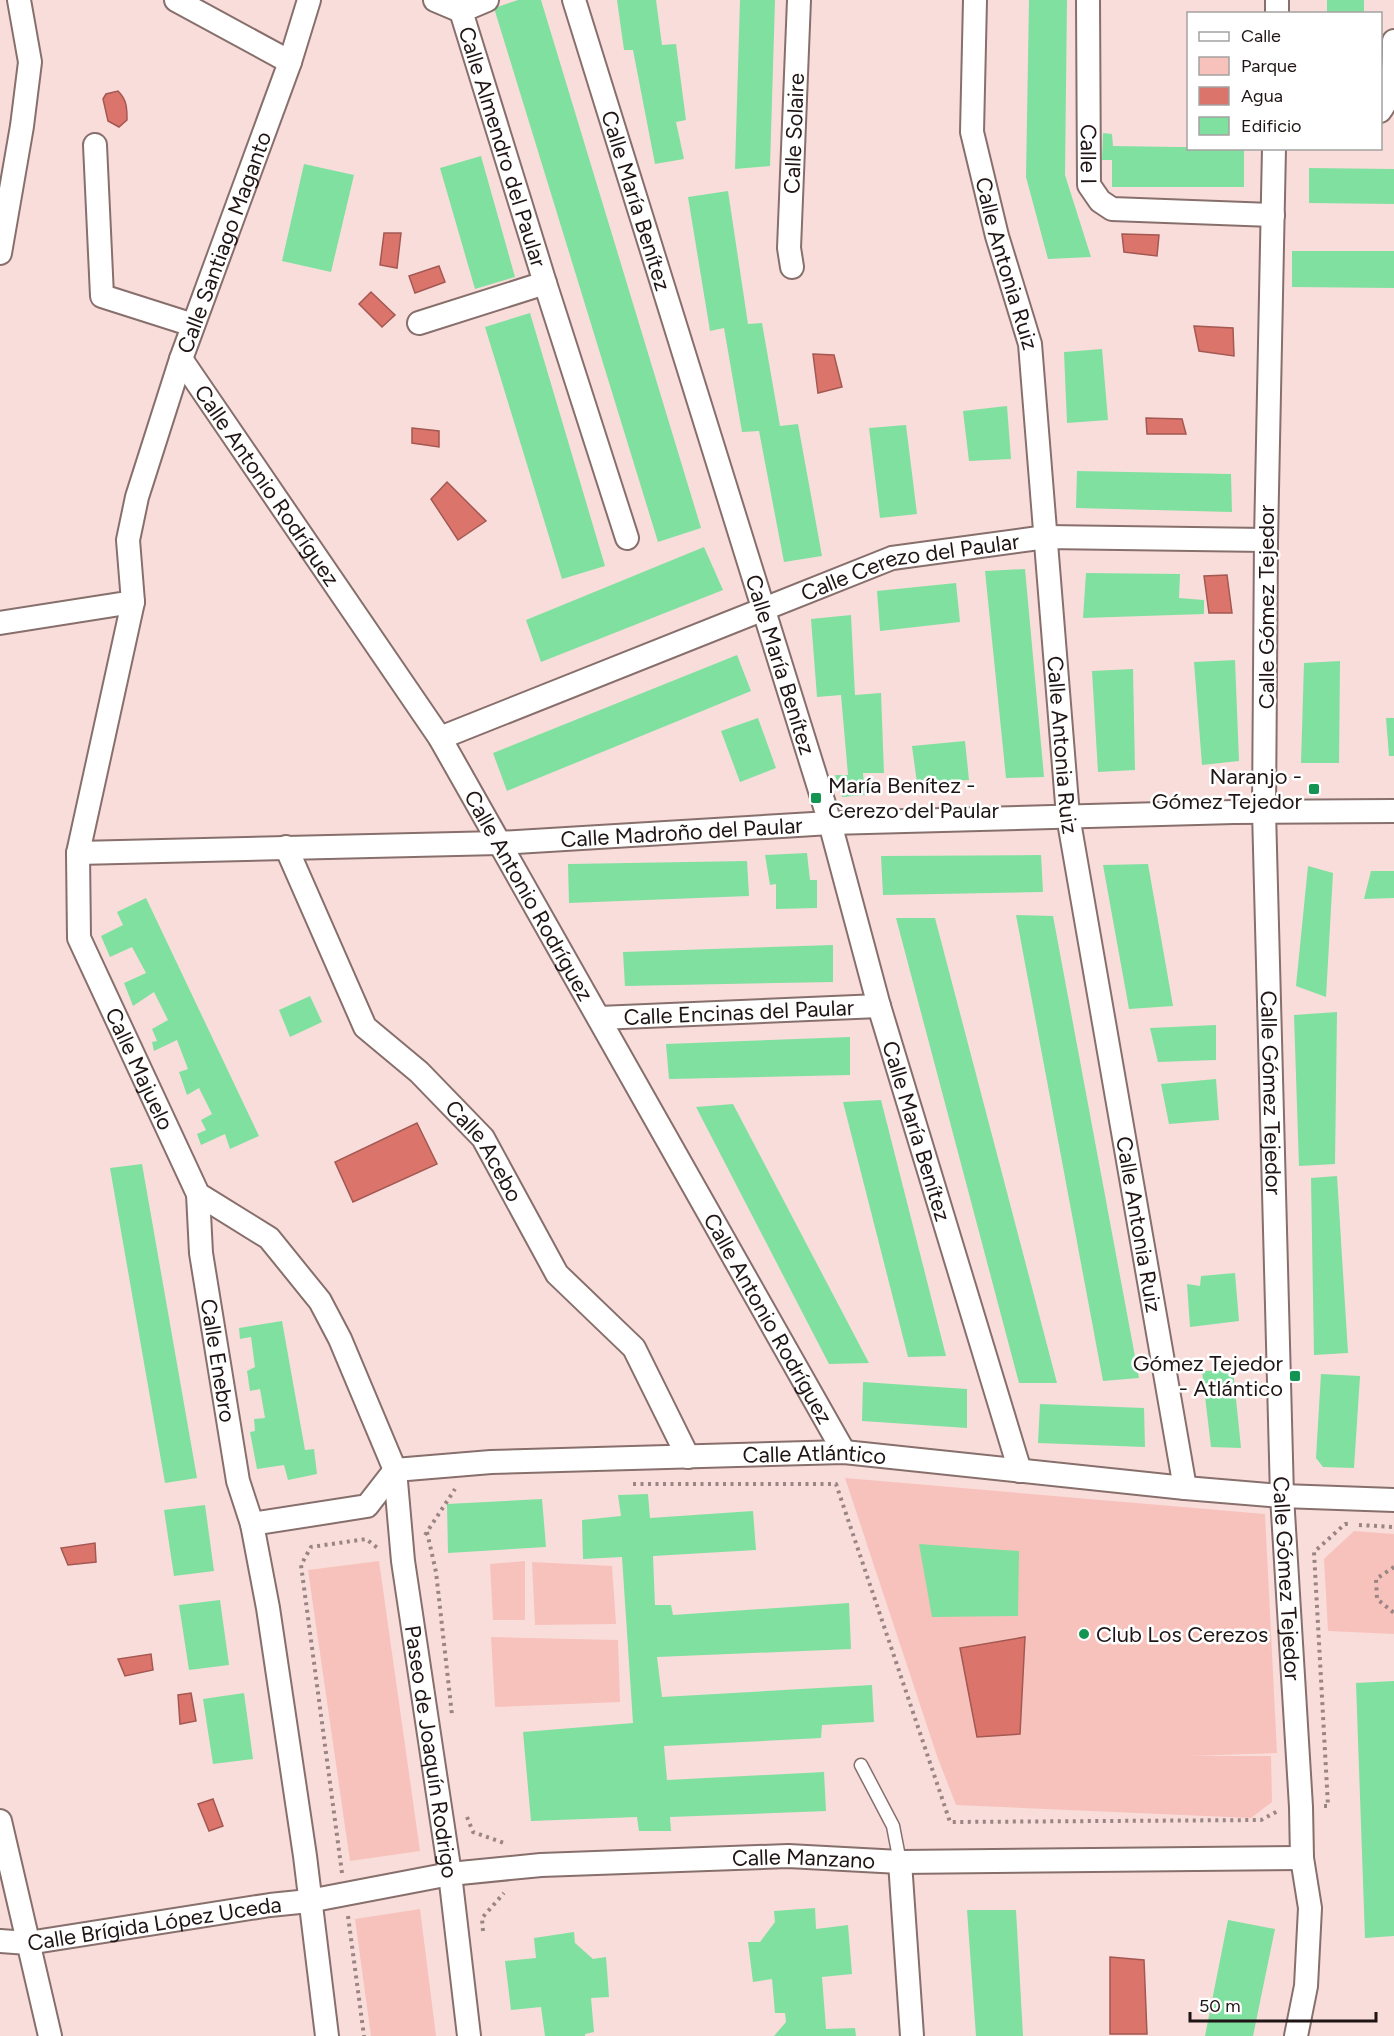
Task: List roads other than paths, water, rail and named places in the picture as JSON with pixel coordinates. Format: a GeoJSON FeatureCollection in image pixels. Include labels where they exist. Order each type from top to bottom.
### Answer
{"type":"FeatureCollection","features":[{"type":"Feature","properties":{"kind":"street"},"geometry":{"type":"LineString","coordinates":[[0,253],[22,126],[30,62],[20,0]]}},
{"type":"Feature","properties":{"kind":"street"},"geometry":{"type":"LineString","coordinates":[[176,0],[290,62]]}},
{"type":"Feature","properties":{"kind":"street","name":"Calle Santiago Maganto"},"geometry":{"type":"LineString","coordinates":[[133,602],[128,540],[137,497],[181,359],[290,62],[309,0]]}},
{"type":"Feature","properties":{"kind":"street"},"geometry":{"type":"LineString","coordinates":[[435,0],[461,11],[487,0]]}},
{"type":"Feature","properties":{"kind":"street","name":"Calle María Benítez"},"geometry":{"type":"LineString","coordinates":[[574,0],[830,823],[879,1006],[1020,1471]]}},
{"type":"Feature","properties":{"kind":"street","name":"Calle Solaire"},"geometry":{"type":"LineString","coordinates":[[792,267],[789,248],[799,0]]}},
{"type":"Feature","properties":{"kind":"street","name":"Calle Antonia Ruiz"},"geometry":{"type":"LineString","coordinates":[[975,0],[972,132],[997,236],[1030,344],[1068,816],[1185,1488]]}},
{"type":"Feature","properties":{"kind":"street","name":"Calle I"},"geometry":{"type":"LineString","coordinates":[[1088,0],[1089,185],[1100,201],[1112,209],[1273,215]]}},
{"type":"Feature","properties":{"kind":"street","name":"Calle Almendro del Paular"},"geometry":{"type":"LineString","coordinates":[[461,11],[544,283],[627,538]]}},
{"type":"Feature","properties":{"kind":"street"},"geometry":{"type":"LineString","coordinates":[[1382,109],[1390,101],[1394,87],[1394,41]]}},
{"type":"Feature","properties":{"kind":"street"},"geometry":{"type":"LineString","coordinates":[[95,145],[102,296],[193,325]]}},
{"type":"Feature","properties":{"kind":"street","name":"Calle Gómez Tejedor"},"geometry":{"type":"LineString","coordinates":[[1274,150],[1266,540],[1264,811],[1282,1496],[1301,1807],[1302,1858],[1310,1908],[1306,1986],[1296,2036]]}},
{"type":"Feature","properties":{"kind":"street","name":"Calle Almendro del Paular"},"geometry":{"type":"LineString","coordinates":[[419,323],[544,283]]}},
{"type":"Feature","properties":{"kind":"street","name":"Calle Antonio Rodríguez"},"geometry":{"type":"LineString","coordinates":[[181,359],[440,738],[844,1452]]}},
{"type":"Feature","properties":{"kind":"street","name":"Calle Cerezo del Paular"},"geometry":{"type":"LineString","coordinates":[[440,738],[892,558],[1046,537],[1266,540]]}},
{"type":"Feature","properties":{"kind":"street"},"geometry":{"type":"LineString","coordinates":[[0,623],[133,602]]}},
{"type":"Feature","properties":{"kind":"street","name":"Calle Majuelo"},"geometry":{"type":"LineString","coordinates":[[133,602],[78,853],[79,938],[198,1194]]}},
{"type":"Feature","properties":{"kind":"street","name":"Calle Madroño del Paular"},"geometry":{"type":"LineString","coordinates":[[78,853],[499,843],[830,823],[1264,811],[1394,811]]}},
{"type":"Feature","properties":{"kind":"street","name":"Calle Acebo"},"geometry":{"type":"LineString","coordinates":[[286,847],[365,1027],[419,1072],[483,1138],[556,1274],[634,1348],[687,1457]]}},
{"type":"Feature","properties":{"kind":"street","name":"Calle Encinas del Paular"},"geometry":{"type":"LineString","coordinates":[[599,1018],[879,1006]]}},
{"type":"Feature","properties":{"kind":"street"},"geometry":{"type":"LineString","coordinates":[[198,1194],[268,1238],[320,1301],[340,1339],[395,1470],[367,1506],[252,1524],[268,1608],[305,1856],[327,2036]]}},
{"type":"Feature","properties":{"kind":"street","name":"Calle Enebro"},"geometry":{"type":"LineString","coordinates":[[198,1194],[202,1265],[238,1481],[252,1524]]}},
{"type":"Feature","properties":{"kind":"street","name":"Calle Atlántico"},"geometry":{"type":"LineString","coordinates":[[395,1470],[491,1462],[844,1452],[1185,1488],[1282,1496],[1394,1500]]}},
{"type":"Feature","properties":{"kind":"street","name":"Paseo de Joaquín Rodrigo"},"geometry":{"type":"LineString","coordinates":[[395,1470],[402,1547],[450,1874],[469,2036]]}},
{"type":"Feature","properties":{"kind":"street"},"geometry":{"type":"LineString","coordinates":[[0,1821],[50,2036]]}},
{"type":"Feature","properties":{"kind":"street","name":"Calle Manzano"},"geometry":{"type":"LineString","coordinates":[[309,1901],[450,1874],[541,1865],[788,1856],[900,1862],[1302,1858]]}},
{"type":"Feature","properties":{"kind":"street"},"geometry":{"type":"LineString","coordinates":[[900,1862],[912,2036]]}},
{"type":"Feature","properties":{"kind":"street","name":"Calle Brígida López Uceda"},"geometry":{"type":"LineString","coordinates":[[0,1941],[28,1943],[270,1905],[309,1901]]}},
{"type":"Feature","properties":{"kind":"lane"},"geometry":{"type":"LineString","coordinates":[[861,1765],[893,1826],[900,1862]]}},
{"type":"Feature","properties":{"kind":"water"},"geometry":{"type":"Polygon","coordinates":[[[118,91],[127,108],[127,120],[119,127],[108,121],[103,99],[106,94],[118,91]]]}},
{"type":"Feature","properties":{"kind":"water"},"geometry":{"type":"Polygon","coordinates":[[[384,233],[401,233],[397,268],[380,265],[384,233]]]}},
{"type":"Feature","properties":{"kind":"water"},"geometry":{"type":"Polygon","coordinates":[[[1122,234],[1159,235],[1157,256],[1124,252],[1122,234]]]}},
{"type":"Feature","properties":{"kind":"water"},"geometry":{"type":"Polygon","coordinates":[[[439,266],[445,282],[415,293],[409,276],[439,266]]]}},
{"type":"Feature","properties":{"kind":"water"},"geometry":{"type":"Polygon","coordinates":[[[371,292],[395,315],[382,327],[359,304],[371,292]]]}},
{"type":"Feature","properties":{"kind":"water"},"geometry":{"type":"Polygon","coordinates":[[[1194,326],[1233,328],[1234,356],[1199,351],[1194,326]]]}},
{"type":"Feature","properties":{"kind":"water"},"geometry":{"type":"Polygon","coordinates":[[[813,354],[834,355],[842,387],[818,393],[813,354]]]}},
{"type":"Feature","properties":{"kind":"water"},"geometry":{"type":"Polygon","coordinates":[[[1146,418],[1182,419],[1186,434],[1147,434],[1146,418]]]}},
{"type":"Feature","properties":{"kind":"water"},"geometry":{"type":"Polygon","coordinates":[[[412,428],[439,431],[439,447],[412,443],[412,428]]]}},
{"type":"Feature","properties":{"kind":"water"},"geometry":{"type":"Polygon","coordinates":[[[447,482],[486,521],[458,540],[431,499],[447,482]]]}},
{"type":"Feature","properties":{"kind":"water"},"geometry":{"type":"Polygon","coordinates":[[[1227,575],[1232,613],[1209,613],[1204,576],[1227,575]]]}},
{"type":"Feature","properties":{"kind":"water"},"geometry":{"type":"Polygon","coordinates":[[[417,1123],[437,1164],[353,1202],[335,1162],[417,1123]]]}},
{"type":"Feature","properties":{"kind":"water"},"geometry":{"type":"Polygon","coordinates":[[[95,1543],[96,1562],[68,1565],[61,1548],[95,1543]]]}},
{"type":"Feature","properties":{"kind":"water"},"geometry":{"type":"Polygon","coordinates":[[[1025,1637],[1020,1734],[977,1737],[960,1648],[1025,1637]]]}},
{"type":"Feature","properties":{"kind":"water"},"geometry":{"type":"Polygon","coordinates":[[[151,1654],[153,1670],[125,1676],[118,1659],[151,1654]]]}},
{"type":"Feature","properties":{"kind":"water"},"geometry":{"type":"Polygon","coordinates":[[[191,1693],[196,1721],[180,1724],[178,1695],[191,1693]]]}},
{"type":"Feature","properties":{"kind":"water"},"geometry":{"type":"Polygon","coordinates":[[[213,1799],[223,1826],[209,1831],[198,1804],[213,1799]]]}},
{"type":"Feature","properties":{"kind":"water"},"geometry":{"type":"Polygon","coordinates":[[[1110,1957],[1144,1960],[1147,2034],[1110,2034],[1110,1957]]]}},
{"type":"Feature","properties":{"kind":"place","name":"Naranjo - Gómez Tejedor"},"geometry":{"type":"Point","coordinates":[1314,789]}},
{"type":"Feature","properties":{"kind":"place","name":"María Benítez - Cerezo del Paular"},"geometry":{"type":"Point","coordinates":[816,798]}},
{"type":"Feature","properties":{"kind":"place","name":"Gómez Tejedor - Atlántico"},"geometry":{"type":"Point","coordinates":[1295,1376]}},
{"type":"Feature","properties":{"kind":"place","name":"Club Los Cerezos"},"geometry":{"type":"Point","coordinates":[1084,1634]}}]}
